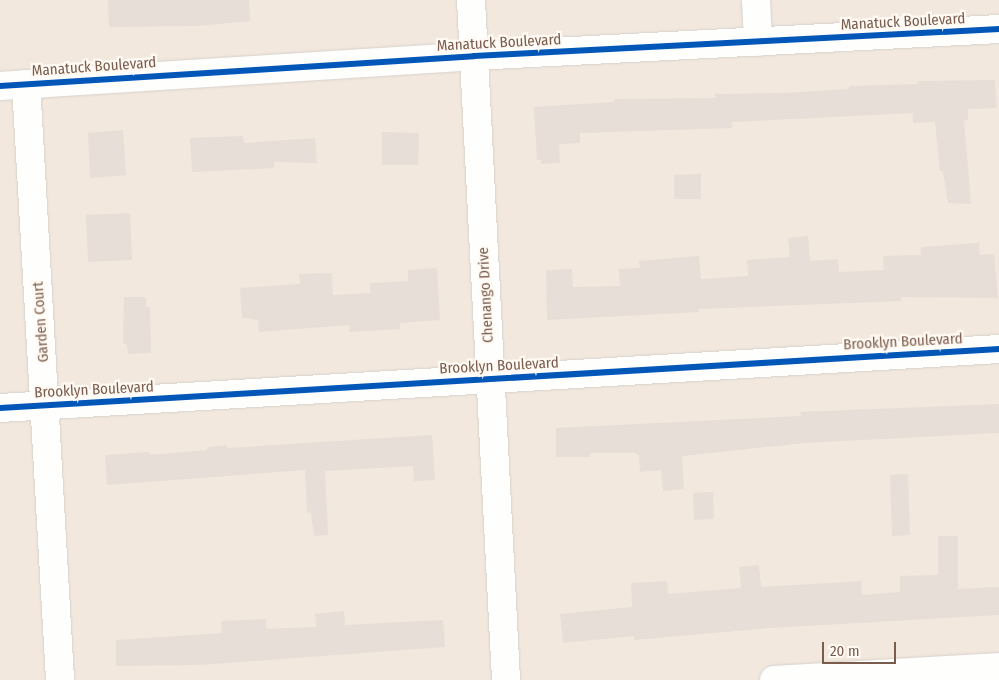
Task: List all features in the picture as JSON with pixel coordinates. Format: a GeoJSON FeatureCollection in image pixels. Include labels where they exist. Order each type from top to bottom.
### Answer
{"type":"FeatureCollection","features":[{"type":"Feature","properties":{"kind":"street","name":"Chenango Drive"},"geometry":{"type":"LineString","coordinates":[[471,0],[506,680]]}},
{"type":"Feature","properties":{"kind":"street"},"geometry":{"type":"LineString","coordinates":[[756,0],[758,42]]}},
{"type":"Feature","properties":{"kind":"street","name":"Manatuck Boulevard"},"geometry":{"type":"LineString","coordinates":[[13,85],[474,56],[999,30]]}},
{"type":"Feature","properties":{"kind":"street","name":"Garden Court"},"geometry":{"type":"LineString","coordinates":[[13,85],[46,405],[60,680]]}},
{"type":"Feature","properties":{"kind":"street","name":"Brooklyn Boulevard"},"geometry":{"type":"LineString","coordinates":[[0,408],[999,349]]}},
{"type":"Feature","properties":{"kind":"street"},"geometry":{"type":"LineString","coordinates":[[774,680],[999,667]]}},
{"type":"Feature","properties":{"kind":"shaded area"},"geometry":{"type":"Polygon","coordinates":[[[0,0],[999,0],[999,680],[0,680],[0,0]]]}},
{"type":"Feature","properties":{"kind":"building"},"geometry":{"type":"Polygon","coordinates":[[[108,0],[249,0],[250,21],[198,26],[109,27],[108,0]]]}},
{"type":"Feature","properties":{"kind":"building"},"geometry":{"type":"Polygon","coordinates":[[[995,80],[997,108],[968,109],[968,120],[964,120],[971,204],[948,203],[943,171],[940,171],[935,122],[913,123],[913,113],[732,122],[732,128],[580,133],[580,143],[559,144],[560,163],[541,164],[541,160],[537,160],[534,107],[614,102],[614,99],[716,98],[715,94],[784,93],[849,89],[849,86],[918,84],[917,81],[995,80]]]}},
{"type":"Feature","properties":{"kind":"building"},"geometry":{"type":"Polygon","coordinates":[[[123,130],[126,175],[90,178],[88,133],[123,130]]]}},
{"type":"Feature","properties":{"kind":"building"},"geometry":{"type":"Polygon","coordinates":[[[382,132],[419,133],[418,165],[382,165],[382,132]]]}},
{"type":"Feature","properties":{"kind":"building"},"geometry":{"type":"Polygon","coordinates":[[[243,136],[244,143],[315,138],[317,163],[274,162],[274,168],[192,172],[190,138],[243,136]]]}},
{"type":"Feature","properties":{"kind":"building"},"geometry":{"type":"Polygon","coordinates":[[[701,174],[701,199],[674,199],[674,175],[701,174]]]}},
{"type":"Feature","properties":{"kind":"building"},"geometry":{"type":"Polygon","coordinates":[[[130,213],[132,260],[88,262],[86,215],[130,213]]]}},
{"type":"Feature","properties":{"kind":"building"},"geometry":{"type":"Polygon","coordinates":[[[808,236],[810,261],[838,259],[839,272],[884,270],[883,256],[921,255],[921,247],[979,243],[980,255],[994,254],[998,298],[901,297],[901,301],[699,309],[699,312],[547,320],[546,270],[572,269],[573,287],[620,286],[619,269],[640,268],[639,261],[699,256],[701,279],[748,276],[747,260],[790,257],[788,238],[808,236]]]}},
{"type":"Feature","properties":{"kind":"building"},"geometry":{"type":"Polygon","coordinates":[[[437,268],[440,320],[400,323],[400,329],[350,332],[349,325],[259,332],[258,320],[242,318],[240,288],[300,284],[299,274],[332,273],[333,295],[370,293],[370,283],[408,281],[408,270],[437,268]]]}},
{"type":"Feature","properties":{"kind":"building"},"geometry":{"type":"Polygon","coordinates":[[[124,297],[146,297],[146,307],[150,307],[151,353],[128,354],[127,344],[123,344],[124,297]]]}},
{"type":"Feature","properties":{"kind":"building"},"geometry":{"type":"Polygon","coordinates":[[[999,404],[999,433],[804,443],[682,456],[684,489],[663,491],[661,470],[640,472],[639,455],[634,453],[590,453],[590,457],[556,457],[556,428],[801,416],[800,412],[999,404]]]}},
{"type":"Feature","properties":{"kind":"building"},"geometry":{"type":"Polygon","coordinates":[[[432,435],[435,480],[414,481],[413,466],[325,471],[328,535],[314,536],[311,512],[307,513],[305,470],[107,485],[105,455],[149,452],[149,455],[207,450],[207,447],[227,445],[227,448],[432,435]]]}},
{"type":"Feature","properties":{"kind":"building"},"geometry":{"type":"Polygon","coordinates":[[[908,474],[910,535],[892,536],[890,475],[908,474]]]}},
{"type":"Feature","properties":{"kind":"building"},"geometry":{"type":"Polygon","coordinates":[[[713,492],[714,519],[694,520],[693,493],[713,492]]]}},
{"type":"Feature","properties":{"kind":"building"},"geometry":{"type":"Polygon","coordinates":[[[938,536],[958,536],[958,589],[999,587],[999,615],[769,628],[634,640],[634,636],[563,643],[560,614],[632,607],[631,583],[667,581],[668,594],[741,588],[739,567],[759,565],[761,587],[861,581],[862,595],[900,592],[900,576],[938,575],[938,536]]]}},
{"type":"Feature","properties":{"kind":"building"},"geometry":{"type":"Polygon","coordinates":[[[344,611],[345,625],[443,620],[445,647],[199,665],[116,666],[116,640],[222,633],[221,621],[266,619],[266,629],[316,627],[315,614],[344,611]]]}},
{"type":"Feature","properties":{"kind":"cycle path"},"geometry":{"type":"LineString","coordinates":[[0,86],[474,56],[999,29]]}},
{"type":"Feature","properties":{"kind":"cycle path"},"geometry":{"type":"LineString","coordinates":[[0,408],[999,349]]}}]}
